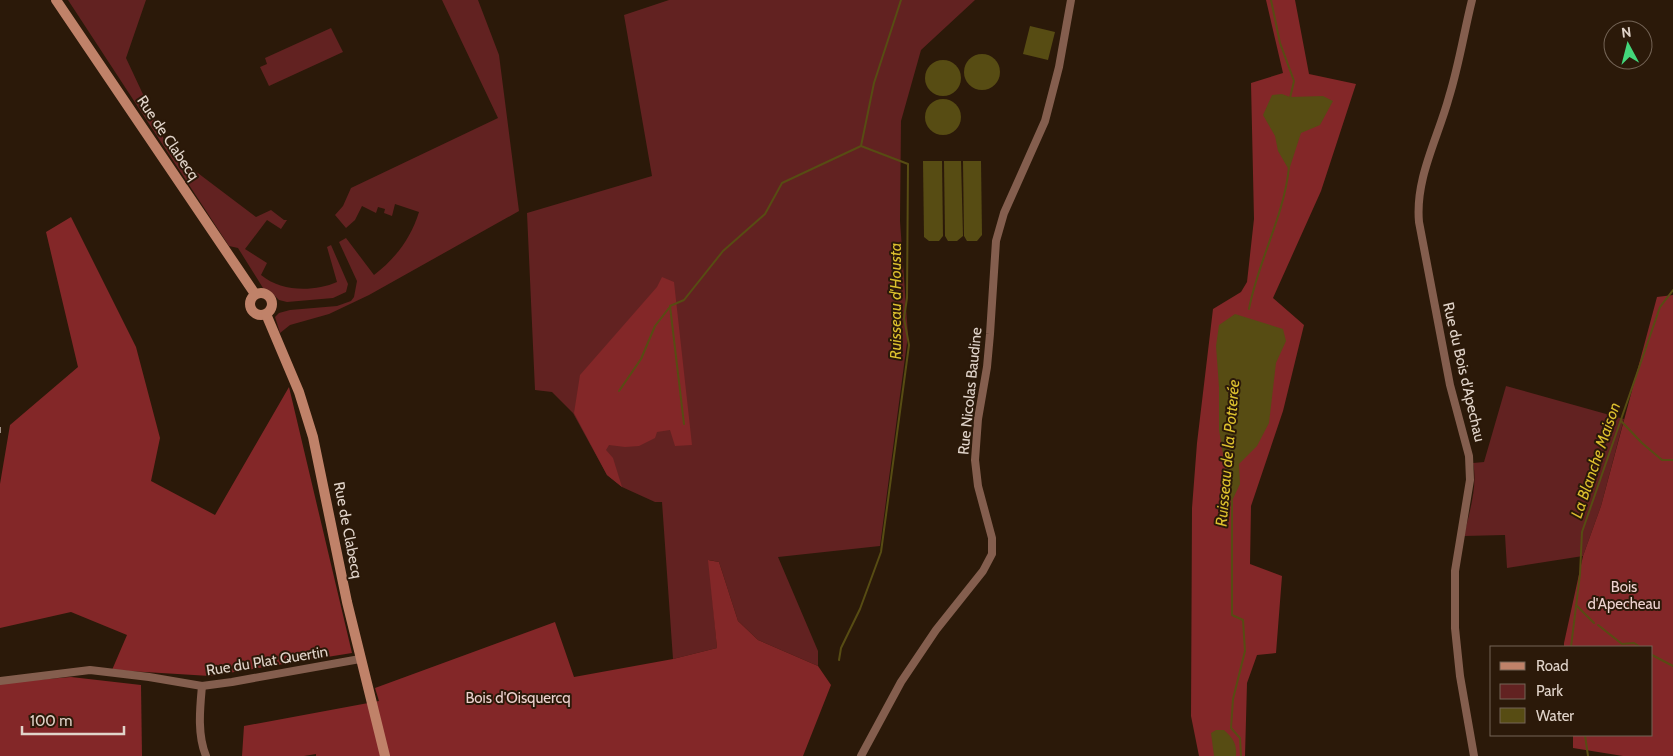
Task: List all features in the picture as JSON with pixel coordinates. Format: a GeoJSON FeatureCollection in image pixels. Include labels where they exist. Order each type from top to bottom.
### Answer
{"type":"FeatureCollection","features":[{"type":"Feature","properties":{"kind":"street","name":"Rue de Clabecq"},"geometry":{"type":"LineString","coordinates":[[56,0],[255,294]]}},
{"type":"Feature","properties":{"kind":"street","name":"Rue Nicolas Baudine"},"geometry":{"type":"LineString","coordinates":[[862,756],[901,682],[936,630],[982,571],[992,554],[992,538],[978,486],[975,460],[978,419],[987,368],[996,241],[1004,213],[1047,114],[1059,67],[1071,0]]}},
{"type":"Feature","properties":{"kind":"street","name":"Rue du Bois d'Apechau"},"geometry":{"type":"LineString","coordinates":[[1472,0],[1449,98],[1425,170],[1418,205],[1419,222],[1450,384],[1466,440],[1470,462],[1470,480],[1457,556],[1454,586],[1455,628],[1459,668],[1474,756]]}},
{"type":"Feature","properties":{"kind":"street","name":"Rue de Clabecq"},"geometry":{"type":"LineString","coordinates":[[264,293],[271,298],[272,306],[266,314],[259,315],[252,311],[250,300],[255,294],[264,293]]}},
{"type":"Feature","properties":{"kind":"street","name":"Rue de Clabecq"},"geometry":{"type":"LineString","coordinates":[[266,314],[296,385],[313,437],[360,659],[385,756]]}},
{"type":"Feature","properties":{"kind":"street","name":"Rue du Plat Quertin"},"geometry":{"type":"LineString","coordinates":[[0,681],[90,670],[202,686],[360,659]]}},
{"type":"Feature","properties":{"kind":"street"},"geometry":{"type":"LineString","coordinates":[[202,686],[200,717],[203,750],[206,756]]}},
{"type":"Feature","properties":{"kind":"green space"},"geometry":{"type":"Polygon","coordinates":[[[68,0],[146,0],[126,58],[170,152],[256,217],[271,210],[284,220],[287,220],[281,229],[267,220],[245,249],[267,263],[261,275],[278,285],[298,289],[318,288],[337,282],[327,247],[331,245],[348,284],[346,292],[333,298],[287,302],[279,300],[270,291],[263,288],[238,248],[229,246],[68,0]]]}},
{"type":"Feature","properties":{"kind":"green space"},"geometry":{"type":"Polygon","coordinates":[[[442,0],[478,0],[499,55],[519,211],[369,295],[329,314],[290,325],[280,333],[275,317],[279,313],[290,310],[337,306],[351,301],[354,297],[357,281],[339,242],[346,238],[374,275],[402,247],[412,230],[419,212],[395,204],[392,216],[384,213],[385,209],[378,207],[376,213],[362,206],[355,220],[346,228],[335,215],[343,206],[351,188],[498,118],[442,0]]]}},
{"type":"Feature","properties":{"kind":"green space"},"geometry":{"type":"Polygon","coordinates":[[[669,0],[975,0],[921,50],[901,121],[900,221],[908,335],[880,546],[778,557],[818,651],[818,666],[758,640],[738,621],[719,562],[709,560],[717,648],[673,659],[662,502],[655,502],[622,487],[607,475],[573,413],[552,392],[535,390],[527,213],[652,176],[624,15],[669,0]]]}},
{"type":"Feature","properties":{"kind":"green space"},"geometry":{"type":"Polygon","coordinates":[[[1266,0],[1295,0],[1309,74],[1356,84],[1321,191],[1273,298],[1304,325],[1283,411],[1251,506],[1250,564],[1282,576],[1276,653],[1257,655],[1247,683],[1245,756],[1199,756],[1191,716],[1192,508],[1197,443],[1213,309],[1241,292],[1247,282],[1254,219],[1251,83],[1283,73],[1266,0]]]}},
{"type":"Feature","properties":{"kind":"green space"},"geometry":{"type":"Polygon","coordinates":[[[331,28],[343,52],[269,86],[260,67],[267,64],[265,58],[331,28]]]}},
{"type":"Feature","properties":{"kind":"green space"},"geometry":{"type":"Polygon","coordinates":[[[71,217],[136,347],[160,438],[151,481],[215,515],[289,387],[352,653],[210,676],[112,670],[127,635],[71,612],[0,628],[0,484],[10,425],[78,367],[46,232],[71,217]]]}},
{"type":"Feature","properties":{"kind":"green space"},"geometry":{"type":"Polygon","coordinates":[[[662,277],[674,282],[692,445],[675,446],[670,430],[657,432],[655,438],[639,446],[609,445],[606,450],[613,458],[622,487],[607,475],[574,413],[580,375],[657,287],[662,277]]]}},
{"type":"Feature","properties":{"kind":"green space","name":"Bois d'Apecheau"},"geometry":{"type":"Polygon","coordinates":[[[1673,295],[1673,756],[1623,756],[1573,748],[1573,736],[1653,736],[1653,646],[1564,646],[1564,643],[1583,556],[1601,506],[1657,297],[1673,295]]]}},
{"type":"Feature","properties":{"kind":"green space"},"geometry":{"type":"Polygon","coordinates":[[[1506,386],[1624,419],[1601,506],[1583,556],[1507,568],[1505,535],[1464,536],[1474,490],[1473,463],[1484,462],[1506,386]]]}},
{"type":"Feature","properties":{"kind":"green space","name":"Bois d'Oisquercq"},"geometry":{"type":"Polygon","coordinates":[[[708,560],[719,562],[738,621],[758,640],[818,666],[831,685],[803,756],[316,756],[316,754],[304,756],[242,756],[244,726],[379,701],[375,688],[555,622],[574,677],[673,659],[717,648],[708,560]]]}},
{"type":"Feature","properties":{"kind":"green space"},"geometry":{"type":"Polygon","coordinates":[[[71,677],[141,685],[142,756],[0,756],[0,683],[71,677]]]}},
{"type":"Feature","properties":{"kind":"water"},"geometry":{"type":"Polygon","coordinates":[[[1030,26],[1055,32],[1048,60],[1023,54],[1030,26]]]}},
{"type":"Feature","properties":{"kind":"water"},"geometry":{"type":"Polygon","coordinates":[[[982,54],[995,59],[1000,72],[995,85],[982,90],[969,85],[964,72],[969,59],[982,54]]]}},
{"type":"Feature","properties":{"kind":"water"},"geometry":{"type":"Polygon","coordinates":[[[943,60],[956,65],[961,78],[956,91],[943,96],[930,91],[925,78],[930,65],[943,60]]]}},
{"type":"Feature","properties":{"kind":"water"},"geometry":{"type":"Polygon","coordinates":[[[1282,94],[1290,97],[1323,96],[1333,101],[1320,125],[1301,133],[1289,170],[1278,151],[1275,136],[1263,115],[1272,95],[1282,94]]]}},
{"type":"Feature","properties":{"kind":"water"},"geometry":{"type":"Polygon","coordinates":[[[943,99],[955,105],[961,117],[955,129],[943,135],[931,129],[925,117],[931,105],[943,99]]]}},
{"type":"Feature","properties":{"kind":"water"},"geometry":{"type":"Polygon","coordinates":[[[923,161],[942,161],[943,236],[939,241],[929,241],[924,237],[923,161]]]}},
{"type":"Feature","properties":{"kind":"water"},"geometry":{"type":"Polygon","coordinates":[[[944,161],[961,161],[963,236],[957,241],[948,241],[945,236],[944,161]]]}},
{"type":"Feature","properties":{"kind":"water"},"geometry":{"type":"Polygon","coordinates":[[[963,161],[981,161],[982,235],[977,241],[967,241],[964,236],[963,161]]]}},
{"type":"Feature","properties":{"kind":"water"},"geometry":{"type":"Polygon","coordinates":[[[1235,314],[1283,329],[1286,341],[1276,363],[1269,423],[1257,446],[1239,464],[1240,484],[1231,503],[1219,430],[1219,387],[1216,346],[1219,325],[1235,314]]]}},
{"type":"Feature","properties":{"kind":"water"},"geometry":{"type":"Polygon","coordinates":[[[1216,730],[1224,730],[1232,739],[1236,748],[1236,756],[1214,756],[1211,733],[1216,730]]]}},
{"type":"Feature","properties":{"kind":"waterway","name":"Ruisseau d'Housta"},"geometry":{"type":"LineString","coordinates":[[839,660],[841,648],[860,609],[881,552],[909,345],[904,318],[907,298],[908,164],[861,146],[874,83],[901,0]]}},
{"type":"Feature","properties":{"kind":"waterway","name":"Ruisseau de la Potterée"},"geometry":{"type":"LineString","coordinates":[[1271,0],[1280,43],[1294,81],[1290,98]]}},
{"type":"Feature","properties":{"kind":"waterway"},"geometry":{"type":"LineString","coordinates":[[684,424],[670,306],[684,300],[723,251],[765,214],[782,183],[861,146]]}},
{"type":"Feature","properties":{"kind":"waterway","name":"Ruisseau de la Potterée"},"geometry":{"type":"LineString","coordinates":[[1249,309],[1258,274],[1282,204],[1289,167]]}},
{"type":"Feature","properties":{"kind":"waterway","name":"La Blanche Maison"},"geometry":{"type":"LineString","coordinates":[[1571,646],[1580,574],[1582,532],[1660,307],[1673,290]]}},
{"type":"Feature","properties":{"kind":"waterway"},"geometry":{"type":"LineString","coordinates":[[619,391],[641,359],[655,326],[669,308]]}},
{"type":"Feature","properties":{"kind":"waterway"},"geometry":{"type":"LineString","coordinates":[[1621,421],[1662,460],[1673,460]]}},
{"type":"Feature","properties":{"kind":"waterway","name":"Ruisseau de la Potterée"},"geometry":{"type":"LineString","coordinates":[[1232,501],[1232,615],[1243,620],[1245,651],[1233,699],[1231,728],[1240,738],[1241,756]]}},
{"type":"Feature","properties":{"kind":"waterway"},"geometry":{"type":"LineString","coordinates":[[1576,605],[1594,623]]}},
{"type":"Feature","properties":{"kind":"waterway"},"geometry":{"type":"LineString","coordinates":[[1598,625],[1622,644],[1634,643],[1638,646]]}},
{"type":"Feature","properties":{"kind":"waterway"},"geometry":{"type":"LineString","coordinates":[[1653,656],[1673,666]]}},
{"type":"Feature","properties":{"kind":"waterway","name":"La Blanche Maison"},"geometry":{"type":"LineString","coordinates":[[1585,736],[1588,756]]}},
{"type":"Feature","properties":{"kind":"railway"},"geometry":{"type":"LineString","coordinates":[[0,427],[0,439]]}}]}
